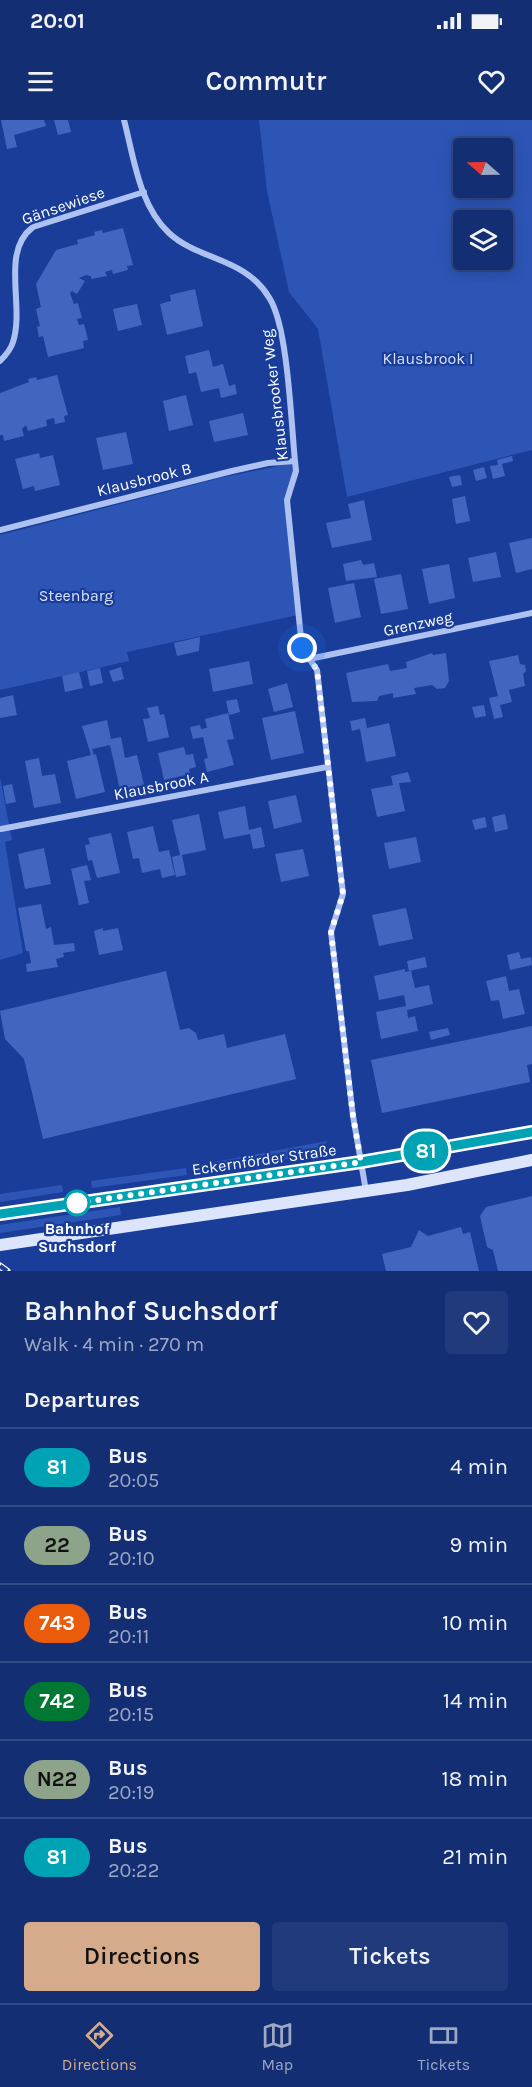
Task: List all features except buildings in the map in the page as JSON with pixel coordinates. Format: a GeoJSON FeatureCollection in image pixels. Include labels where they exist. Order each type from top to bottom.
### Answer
{"type":"FeatureCollection","features":[{"type":"Feature","properties":{"kind":"main road","name":"Eckernförder Straße"},"geometry":{"type":"LineString","coordinates":[[0,1214],[361,1162],[532,1132]]}},
{"type":"Feature","properties":{"kind":"main road"},"geometry":{"type":"LineString","coordinates":[[0,1245],[366,1191],[532,1160]]}},
{"type":"Feature","properties":{"kind":"street","name":"Klausbrooker Weg"},"geometry":{"type":"LineString","coordinates":[[124,120],[150,210],[170,234],[232,264],[255,280],[270,298],[280,325],[296,471],[287,500],[302,648],[317,670],[343,894],[331,932],[353,1116],[366,1191]]}},
{"type":"Feature","properties":{"kind":"street","name":"Gänsewiese"},"geometry":{"type":"LineString","coordinates":[[11,242],[23,231],[33,227],[144,192]]}},
{"type":"Feature","properties":{"kind":"street"},"geometry":{"type":"LineString","coordinates":[[0,361],[14,342],[14,327],[8,300]]}},
{"type":"Feature","properties":{"kind":"street","name":"Klausbrook B"},"geometry":{"type":"LineString","coordinates":[[0,530],[241,469],[295,461]]}},
{"type":"Feature","properties":{"kind":"street","name":"Grenzweg"},"geometry":{"type":"LineString","coordinates":[[309,659],[532,613]]}},
{"type":"Feature","properties":{"kind":"street","name":"Klausbrook A"},"geometry":{"type":"LineString","coordinates":[[1,829],[327,766]]}},
{"type":"Feature","properties":{"kind":"green space","name":"Klausbrook I"},"geometry":{"type":"Polygon","coordinates":[[[259,120],[532,120],[532,450],[347,497],[318,329],[289,292],[267,191],[259,120]]]}},
{"type":"Feature","properties":{"kind":"green space","name":"Steenbarg"},"geometry":{"type":"Polygon","coordinates":[[[293,463],[296,471],[288,490],[298,615],[127,652],[129,661],[0,690],[0,535],[220,478],[293,463]]]}},
{"type":"Feature","properties":{"kind":"green space"},"geometry":{"type":"Polygon","coordinates":[[[0,777],[12,840],[5,842],[23,953],[0,960],[0,777]]]}},
{"type":"Feature","properties":{"kind":"green space"},"geometry":{"type":"Polygon","coordinates":[[[327,1141],[319,1155],[204,1170],[203,1164],[327,1141]]]}},
{"type":"Feature","properties":{"kind":"green space"},"geometry":{"type":"Polygon","coordinates":[[[186,1168],[187,1175],[92,1188],[91,1181],[186,1168]]]}},
{"type":"Feature","properties":{"kind":"green space"},"geometry":{"type":"Polygon","coordinates":[[[62,1185],[63,1192],[0,1202],[0,1194],[62,1185]]]}},
{"type":"Feature","properties":{"kind":"green space"},"geometry":{"type":"Polygon","coordinates":[[[120,1207],[121,1215],[0,1233],[0,1225],[120,1207]]]}},
{"type":"Feature","properties":{"kind":"railway"},"geometry":{"type":"LineString","coordinates":[[0,1266],[7,1271]]}},
{"type":"Feature","properties":{"kind":"bus line","name":"81"},"geometry":{"type":"LineString","coordinates":[[0,1214],[361,1162],[532,1132]]}},
{"type":"Feature","properties":{"kind":"place","name":"Bahnhof Suchsdorf"},"geometry":{"type":"Point","coordinates":[77,1203]}},
{"type":"Feature","properties":{"kind":"route"},"geometry":{"type":"LineString","coordinates":[[77,1203],[361,1162],[353,1116],[331,932],[343,894],[317,670],[302,648]]}}]}
